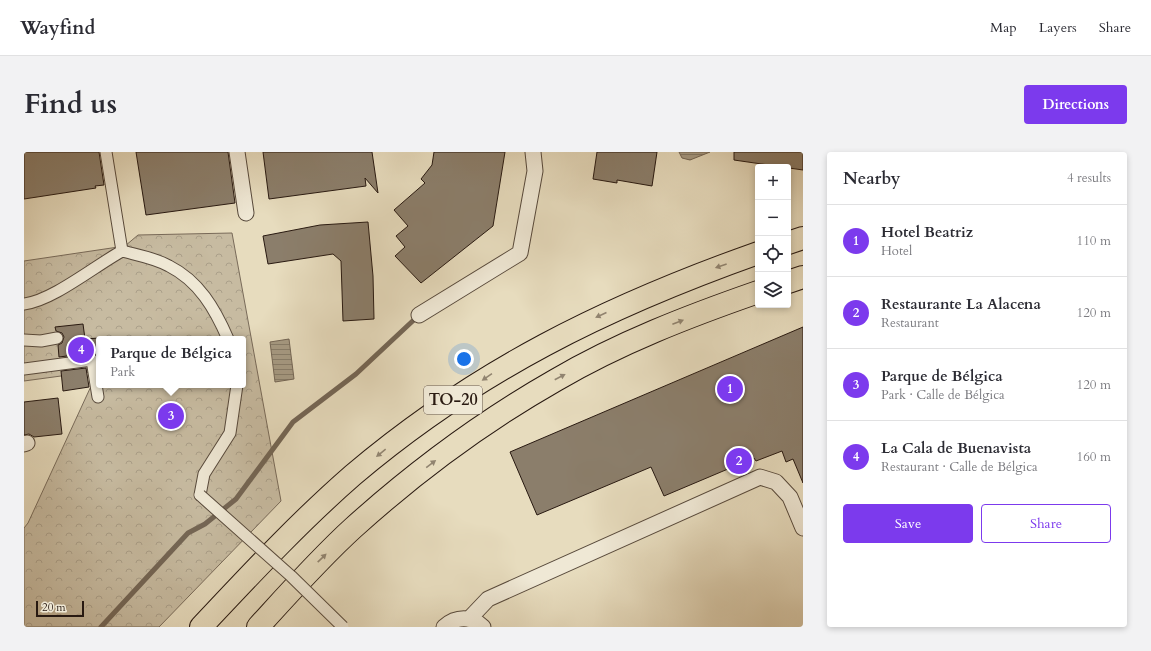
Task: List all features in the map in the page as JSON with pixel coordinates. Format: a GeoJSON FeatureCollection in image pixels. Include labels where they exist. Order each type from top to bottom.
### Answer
{"type":"FeatureCollection","features":[{"type":"Feature","properties":{"kind":"highway"},"geometry":{"type":"LineString","coordinates":[[791,242],[803,238]]}},
{"type":"Feature","properties":{"kind":"highway","name":"TO-20"},"geometry":{"type":"LineString","coordinates":[[201,627],[290,533],[353,475],[446,404],[494,372],[538,347],[596,318],[690,277],[755,254]]}},
{"type":"Feature","properties":{"kind":"highway"},"geometry":{"type":"LineString","coordinates":[[791,281],[803,277]]}},
{"type":"Feature","properties":{"kind":"highway","name":"TO-20"},"geometry":{"type":"LineString","coordinates":[[258,627],[308,572],[347,533],[400,488],[459,442],[556,380],[659,330],[755,293]]}},
{"type":"Feature","properties":{"kind":"highway"},"geometry":{"type":"LineString","coordinates":[[264,627],[276,607]]}},
{"type":"Feature","properties":{"kind":"street"},"geometry":{"type":"LineString","coordinates":[[106,152],[122,251]]}},
{"type":"Feature","properties":{"kind":"street"},"geometry":{"type":"LineString","coordinates":[[237,152],[246,213]]}},
{"type":"Feature","properties":{"kind":"street"},"geometry":{"type":"LineString","coordinates":[[418,315],[520,254],[535,171],[533,152]]}},
{"type":"Feature","properties":{"kind":"street"},"geometry":{"type":"LineString","coordinates":[[24,304],[34,303],[55,294],[122,251]]}},
{"type":"Feature","properties":{"kind":"street"},"geometry":{"type":"LineString","coordinates":[[122,251],[169,266],[190,280],[209,301],[226,336]]}},
{"type":"Feature","properties":{"kind":"street"},"geometry":{"type":"LineString","coordinates":[[24,340],[57,338]]}},
{"type":"Feature","properties":{"kind":"street"},"geometry":{"type":"LineString","coordinates":[[24,368],[92,360],[96,385]]}},
{"type":"Feature","properties":{"kind":"street"},"geometry":{"type":"LineString","coordinates":[[97,388],[98,397]]}},
{"type":"Feature","properties":{"kind":"street"},"geometry":{"type":"LineString","coordinates":[[237,388],[230,433],[204,474],[200,495],[291,576],[343,627]]}},
{"type":"Feature","properties":{"kind":"street"},"geometry":{"type":"LineString","coordinates":[[469,619],[488,599],[760,477],[776,482],[790,498],[803,528]]}},
{"type":"Feature","properties":{"kind":"street"},"geometry":{"type":"LineString","coordinates":[[444,627],[452,621],[461,618],[469,619],[483,627]]}},
{"type":"Feature","properties":{"kind":"green space"},"geometry":{"type":"Polygon","coordinates":[[[232,233],[281,501],[159,627],[24,627],[24,528],[28,523],[96,375],[96,388],[246,388],[246,336],[96,336],[96,371],[24,381],[24,261],[125,246],[138,235],[232,233]]]}},
{"type":"Feature","properties":{"kind":"shaded area"},"geometry":{"type":"Polygon","coordinates":[[[679,152],[710,152],[690,160],[682,158],[679,152]]]}},
{"type":"Feature","properties":{"kind":"shaded area"},"geometry":{"type":"Polygon","coordinates":[[[289,339],[294,379],[275,382],[270,342],[289,339]]]}},
{"type":"Feature","properties":{"kind":"building"},"geometry":{"type":"Polygon","coordinates":[[[24,152],[99,152],[104,185],[95,186],[96,188],[24,199],[24,152]]]}},
{"type":"Feature","properties":{"kind":"building"},"geometry":{"type":"Polygon","coordinates":[[[136,152],[228,152],[235,203],[146,215],[136,152]]]}},
{"type":"Feature","properties":{"kind":"building"},"geometry":{"type":"Polygon","coordinates":[[[263,152],[372,152],[378,193],[365,178],[366,186],[269,199],[263,152]]]}},
{"type":"Feature","properties":{"kind":"building"},"geometry":{"type":"Polygon","coordinates":[[[434,152],[505,152],[493,226],[421,283],[395,256],[405,247],[396,236],[408,226],[394,210],[425,183],[421,179],[432,165],[434,152]]]}},
{"type":"Feature","properties":{"kind":"building"},"geometry":{"type":"Polygon","coordinates":[[[597,152],[657,152],[652,186],[617,180],[617,183],[593,179],[597,152]]]}},
{"type":"Feature","properties":{"kind":"building"},"geometry":{"type":"Polygon","coordinates":[[[734,152],[803,152],[803,170],[791,168],[791,164],[762,164],[734,160],[734,152]]]}},
{"type":"Feature","properties":{"kind":"building"},"geometry":{"type":"Polygon","coordinates":[[[368,222],[373,276],[374,319],[343,321],[341,261],[333,254],[268,264],[263,236],[320,225],[368,222]]]}},
{"type":"Feature","properties":{"kind":"building"},"geometry":{"type":"Polygon","coordinates":[[[83,324],[85,339],[96,338],[96,355],[91,353],[59,357],[58,345],[62,343],[64,337],[62,333],[56,331],[55,327],[83,324]]]}},
{"type":"Feature","properties":{"kind":"building"},"geometry":{"type":"Polygon","coordinates":[[[803,327],[803,483],[793,459],[786,462],[782,451],[756,461],[754,458],[664,496],[651,467],[537,515],[510,452],[803,327]]]}},
{"type":"Feature","properties":{"kind":"building"},"geometry":{"type":"Polygon","coordinates":[[[86,368],[89,387],[63,391],[61,371],[86,368]]]}},
{"type":"Feature","properties":{"kind":"building"},"geometry":{"type":"Polygon","coordinates":[[[58,398],[62,434],[34,437],[29,434],[24,435],[24,402],[58,398]]]}},
{"type":"Feature","properties":{"kind":"waterway"},"geometry":{"type":"LineString","coordinates":[[101,627],[188,533],[205,524],[236,499],[293,422],[356,374],[418,316]]}},
{"type":"Feature","properties":{"kind":"place","name":"La Cala de Buenavista"},"geometry":{"type":"Point","coordinates":[81,350]}},
{"type":"Feature","properties":{"kind":"place","name":"Hotel Beatriz"},"geometry":{"type":"Point","coordinates":[730,389]}},
{"type":"Feature","properties":{"kind":"place","name":"Parque de Bélgica"},"geometry":{"type":"Point","coordinates":[171,416]}},
{"type":"Feature","properties":{"kind":"place","name":"Restaurante La Alacena"},"geometry":{"type":"Point","coordinates":[739,461]}}]}
